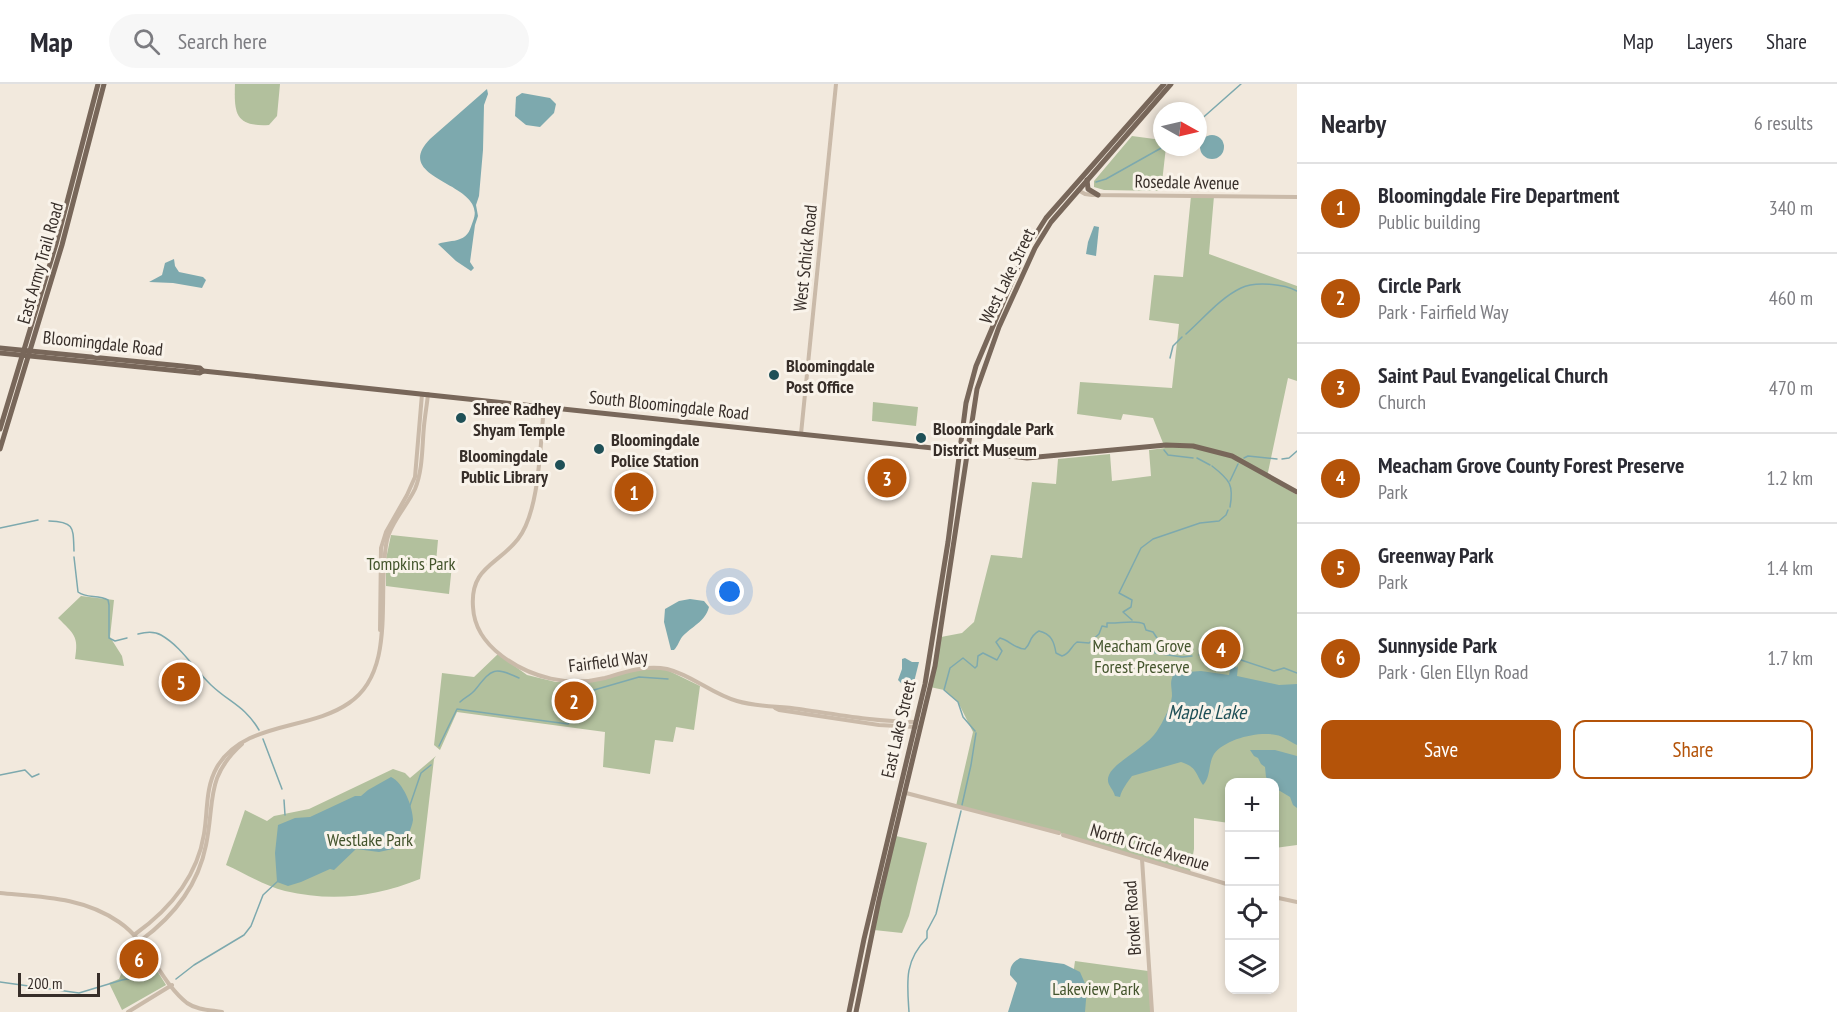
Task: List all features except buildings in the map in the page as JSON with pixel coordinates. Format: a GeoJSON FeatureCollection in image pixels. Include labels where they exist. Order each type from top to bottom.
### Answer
{"type":"FeatureCollection","features":[{"type":"Feature","properties":{"kind":"main road","name":"East Army Trail Road"},"geometry":{"type":"LineString","coordinates":[[0,449],[98,84]]}},
{"type":"Feature","properties":{"kind":"main road","name":"East Army Trail Road"},"geometry":{"type":"LineString","coordinates":[[0,429],[62,245],[104,84]]}},
{"type":"Feature","properties":{"kind":"main road","name":"West Lake Street"},"geometry":{"type":"LineString","coordinates":[[967,452],[977,389],[996,334],[1042,235],[1076,188],[1164,84]]}},
{"type":"Feature","properties":{"kind":"main road","name":"West Lake Street"},"geometry":{"type":"LineString","coordinates":[[959,451],[966,403],[974,374],[1025,251],[1046,218],[1087,180],[1171,84]]}},
{"type":"Feature","properties":{"kind":"main road"},"geometry":{"type":"LineString","coordinates":[[1087,180],[1088,189],[1098,195]]}},
{"type":"Feature","properties":{"kind":"main road","name":"Bloomingdale Road"},"geometry":{"type":"LineString","coordinates":[[0,348],[154,368]]}},
{"type":"Feature","properties":{"kind":"main road","name":"Bloomingdale Road"},"geometry":{"type":"LineString","coordinates":[[0,353],[26,353],[201,368],[203,371]]}},
{"type":"Feature","properties":{"kind":"main road","name":"South Bloomingdale Road"},"geometry":{"type":"LineString","coordinates":[[154,368],[200,373],[203,371],[1036,458],[1166,445],[1193,446],[1209,448],[1232,456],[1297,492]]}},
{"type":"Feature","properties":{"kind":"main road","name":"East Lake Street"},"geometry":{"type":"LineString","coordinates":[[856,1012],[877,911],[906,793],[929,665],[959,451]]}},
{"type":"Feature","properties":{"kind":"main road","name":"East Lake Street"},"geometry":{"type":"LineString","coordinates":[[849,1012],[864,939],[935,666],[967,452]]}},
{"type":"Feature","properties":{"kind":"main road"},"geometry":{"type":"LineString","coordinates":[[948,542],[953,552]]}},
{"type":"Feature","properties":{"kind":"street","name":"West Schick Road"},"geometry":{"type":"LineString","coordinates":[[801,434],[836,84]]}},
{"type":"Feature","properties":{"kind":"street","name":"Rosedale Avenue"},"geometry":{"type":"LineString","coordinates":[[1076,188],[1085,194],[1098,195],[1297,197]]}},
{"type":"Feature","properties":{"kind":"street"},"geometry":{"type":"LineString","coordinates":[[134,935],[160,915],[189,878],[199,857],[212,780],[229,752],[265,732],[326,716],[351,702],[362,690],[372,673],[380,646],[381,633],[379,596],[381,548],[386,532],[415,477],[425,394]]}},
{"type":"Feature","properties":{"kind":"street","name":"Fairfield Way"},"geometry":{"type":"LineString","coordinates":[[544,407],[534,498],[528,523],[511,547],[482,572],[474,590],[474,615],[479,631],[498,654],[517,666],[546,678],[583,681],[647,667],[660,668],[681,674],[727,698],[779,710],[859,722],[918,725]]}},
{"type":"Feature","properties":{"kind":"street"},"geometry":{"type":"LineString","coordinates":[[140,941],[166,919],[191,888],[206,845],[215,782],[231,754],[247,740]]}},
{"type":"Feature","properties":{"kind":"street","name":"North Circle Avenue"},"geometry":{"type":"LineString","coordinates":[[906,793],[1061,834],[1225,884]]}},
{"type":"Feature","properties":{"kind":"street","name":"Broker Road"},"geometry":{"type":"LineString","coordinates":[[1142,859],[1152,1012]]}},
{"type":"Feature","properties":{"kind":"street"},"geometry":{"type":"LineString","coordinates":[[0,893],[74,901],[88,905],[121,923],[134,935],[186,1002],[194,1007],[222,1012]]}},
{"type":"Feature","properties":{"kind":"street"},"geometry":{"type":"LineString","coordinates":[[1279,898],[1297,902]]}},
{"type":"Feature","properties":{"kind":"street"},"geometry":{"type":"LineString","coordinates":[[128,1012],[172,985]]}},
{"type":"Feature","properties":{"kind":"green space"},"geometry":{"type":"Polygon","coordinates":[[[235,84],[280,84],[277,116],[269,125],[249,124],[243,121],[236,110],[235,84]]]}},
{"type":"Feature","properties":{"kind":"green space"},"geometry":{"type":"Polygon","coordinates":[[[1132,136],[1153,139],[1153,156],[1165,156],[1161,191],[1104,190],[1094,187],[1094,181],[1132,136]]]}},
{"type":"Feature","properties":{"kind":"green space","name":"Meacham Grove Forest Preserve"},"geometry":{"type":"Polygon","coordinates":[[[1191,196],[1214,196],[1209,254],[1297,286],[1297,381],[1288,378],[1267,477],[1297,495],[1297,845],[1279,847],[1279,778],[1225,778],[1225,822],[1194,818],[1194,849],[1190,873],[1030,824],[956,806],[973,732],[958,702],[944,690],[930,687],[941,637],[962,633],[974,622],[991,555],[1022,558],[1032,482],[1056,484],[1058,459],[1110,454],[1112,481],[1151,476],[1149,450],[1165,448],[1153,418],[1123,414],[1121,420],[1077,414],[1080,382],[1172,388],[1179,324],[1149,320],[1154,275],[1183,277],[1191,196]]]}},
{"type":"Feature","properties":{"kind":"green space"},"geometry":{"type":"Polygon","coordinates":[[[873,402],[918,407],[916,426],[872,421],[873,402]]]}},
{"type":"Feature","properties":{"kind":"green space","name":"Tompkins Park"},"geometry":{"type":"Polygon","coordinates":[[[391,535],[438,540],[436,562],[452,565],[449,594],[386,586],[386,559],[391,535]]]}},
{"type":"Feature","properties":{"kind":"green space"},"geometry":{"type":"Polygon","coordinates":[[[81,596],[114,600],[110,637],[122,656],[124,666],[75,659],[76,640],[58,618],[81,596]]]}},
{"type":"Feature","properties":{"kind":"green space"},"geometry":{"type":"Polygon","coordinates":[[[498,654],[527,675],[556,682],[581,682],[648,668],[667,670],[700,686],[694,730],[676,727],[673,742],[655,740],[650,774],[603,767],[605,732],[457,712],[440,750],[434,745],[442,673],[474,677],[498,654]]]}},
{"type":"Feature","properties":{"kind":"green space","name":"Westlake Park"},"geometry":{"type":"Polygon","coordinates":[[[436,756],[420,879],[370,894],[320,896],[277,889],[226,865],[245,810],[267,821],[274,816],[309,809],[393,769],[405,773],[410,778],[436,756]]]}},
{"type":"Feature","properties":{"kind":"green space"},"geometry":{"type":"Polygon","coordinates":[[[896,836],[927,843],[909,916],[902,933],[874,930],[896,836]]]}},
{"type":"Feature","properties":{"kind":"green space"},"geometry":{"type":"Polygon","coordinates":[[[137,939],[166,985],[122,1010],[109,983],[119,979],[137,939]]]}},
{"type":"Feature","properties":{"kind":"green space","name":"Lakeview Park"},"geometry":{"type":"Polygon","coordinates":[[[1075,961],[1148,971],[1151,1012],[1068,1012],[1075,961]]]}},
{"type":"Feature","properties":{"kind":"water"},"geometry":{"type":"Polygon","coordinates":[[[487,89],[479,196],[476,205],[478,216],[470,262],[474,268],[471,271],[438,244],[457,240],[469,232],[474,208],[456,189],[430,173],[422,164],[421,153],[430,139],[487,89]]]}},
{"type":"Feature","properties":{"kind":"water"},"geometry":{"type":"Polygon","coordinates":[[[522,93],[550,98],[556,104],[554,113],[540,127],[526,125],[515,116],[516,97],[522,93]]]}},
{"type":"Feature","properties":{"kind":"water"},"geometry":{"type":"Polygon","coordinates":[[[1207,136],[1217,136],[1223,142],[1223,152],[1217,158],[1212,159],[1205,156],[1207,156],[1207,136]]]}},
{"type":"Feature","properties":{"kind":"water"},"geometry":{"type":"Polygon","coordinates":[[[1094,226],[1099,227],[1096,256],[1086,254],[1094,226]]]}},
{"type":"Feature","properties":{"kind":"water"},"geometry":{"type":"Polygon","coordinates":[[[174,259],[179,272],[203,277],[206,280],[202,288],[149,282],[162,275],[165,263],[174,259]]]}},
{"type":"Feature","properties":{"kind":"water"},"geometry":{"type":"Polygon","coordinates":[[[690,599],[704,601],[709,607],[701,620],[682,637],[674,650],[671,650],[664,622],[665,609],[679,601],[690,599]]]}},
{"type":"Feature","properties":{"kind":"water"},"geometry":{"type":"Polygon","coordinates":[[[905,658],[912,662],[919,662],[914,682],[909,682],[909,684],[902,684],[898,680],[902,669],[902,659],[905,658]]]}},
{"type":"Feature","properties":{"kind":"water","name":"Maple Lake"},"geometry":{"type":"Polygon","coordinates":[[[1231,665],[1233,668],[1234,665],[1236,668],[1238,666],[1237,676],[1279,685],[1297,684],[1297,745],[1276,735],[1260,734],[1242,737],[1226,744],[1214,754],[1203,785],[1193,768],[1181,762],[1132,776],[1120,797],[1115,796],[1109,783],[1109,775],[1117,765],[1146,743],[1157,731],[1170,704],[1171,682],[1174,673],[1201,671],[1229,675],[1231,665]]]}},
{"type":"Feature","properties":{"kind":"water"},"geometry":{"type":"Polygon","coordinates":[[[1250,750],[1275,750],[1297,756],[1297,808],[1290,797],[1279,790],[1279,778],[1267,778],[1265,767],[1250,750]]]}},
{"type":"Feature","properties":{"kind":"water"},"geometry":{"type":"Polygon","coordinates":[[[391,777],[403,789],[413,815],[411,827],[402,847],[379,852],[356,849],[334,870],[330,869],[288,886],[277,882],[275,853],[278,825],[295,818],[310,817],[355,796],[361,796],[391,777]]]}},
{"type":"Feature","properties":{"kind":"water"},"geometry":{"type":"Polygon","coordinates":[[[1020,958],[1064,964],[1080,972],[1087,988],[1085,1012],[1008,1012],[1017,983],[1010,975],[1010,969],[1013,963],[1020,958]]]}},
{"type":"Feature","properties":{"kind":"waterway"},"geometry":{"type":"LineString","coordinates":[[1207,114],[1241,84]]}},
{"type":"Feature","properties":{"kind":"waterway"},"geometry":{"type":"LineString","coordinates":[[1096,182],[1106,179],[1153,153]]}},
{"type":"Feature","properties":{"kind":"waterway"},"geometry":{"type":"LineString","coordinates":[[1186,334],[1219,303],[1241,288],[1269,284],[1297,291]]}},
{"type":"Feature","properties":{"kind":"waterway"},"geometry":{"type":"LineString","coordinates":[[1170,358],[1173,346],[1182,337]]}},
{"type":"Feature","properties":{"kind":"waterway"},"geometry":{"type":"LineString","coordinates":[[1164,450],[1168,455],[1193,458]]}},
{"type":"Feature","properties":{"kind":"waterway"},"geometry":{"type":"LineString","coordinates":[[1282,459],[1289,458],[1297,451]]}},
{"type":"Feature","properties":{"kind":"waterway"},"geometry":{"type":"LineString","coordinates":[[1244,458],[1248,456],[1277,459]]}},
{"type":"Feature","properties":{"kind":"waterway"},"geometry":{"type":"LineString","coordinates":[[1197,458],[1210,465]]}},
{"type":"Feature","properties":{"kind":"waterway"},"geometry":{"type":"LineString","coordinates":[[1230,481],[1238,464]]}},
{"type":"Feature","properties":{"kind":"waterway"},"geometry":{"type":"LineString","coordinates":[[1212,466],[1227,479],[1231,488],[1230,507]]}},
{"type":"Feature","properties":{"kind":"waterway"},"geometry":{"type":"LineString","coordinates":[[1132,620],[1123,612],[1131,607],[1132,600],[1119,593],[1141,548],[1153,539],[1200,523],[1219,521],[1228,510]]}},
{"type":"Feature","properties":{"kind":"waterway"},"geometry":{"type":"LineString","coordinates":[[0,528],[38,520]]}},
{"type":"Feature","properties":{"kind":"waterway"},"geometry":{"type":"LineString","coordinates":[[49,521],[64,523],[71,527],[74,551]]}},
{"type":"Feature","properties":{"kind":"waterway"},"geometry":{"type":"LineString","coordinates":[[74,557],[78,592],[108,600],[109,638],[115,641],[127,638]]}},
{"type":"Feature","properties":{"kind":"waterway"},"geometry":{"type":"LineString","coordinates":[[975,731],[963,717],[958,702],[944,690],[950,668],[963,658],[975,668],[978,656],[983,653],[997,660],[1002,651],[996,642],[1000,638],[1018,648],[1025,649],[1033,636],[1039,631],[1043,632],[1053,642],[1056,653],[1062,656],[1067,654],[1077,642],[1089,643],[1099,634],[1102,626],[1107,627],[1107,623],[1136,622],[1144,624],[1146,630],[1153,632],[1157,638],[1155,653],[1182,657],[1192,656]]}},
{"type":"Feature","properties":{"kind":"waterway"},"geometry":{"type":"LineString","coordinates":[[138,634],[156,633],[168,640],[182,652],[211,685],[243,710],[259,730]]}},
{"type":"Feature","properties":{"kind":"waterway"},"geometry":{"type":"LineString","coordinates":[[1199,655],[1205,650],[1221,648],[1227,661],[1238,659],[1274,671],[1284,668],[1297,673]]}},
{"type":"Feature","properties":{"kind":"waterway"},"geometry":{"type":"LineString","coordinates":[[460,702],[494,672],[504,672],[519,678]]}},
{"type":"Feature","properties":{"kind":"waterway"},"geometry":{"type":"LineString","coordinates":[[439,746],[457,709],[568,724],[571,722],[579,700],[587,692],[639,677],[668,679]]}},
{"type":"Feature","properties":{"kind":"waterway"},"geometry":{"type":"LineString","coordinates":[[962,805],[976,733]]}},
{"type":"Feature","properties":{"kind":"waterway"},"geometry":{"type":"LineString","coordinates":[[263,739],[282,789]]}},
{"type":"Feature","properties":{"kind":"waterway"},"geometry":{"type":"LineString","coordinates":[[409,808],[421,773],[431,765]]}},
{"type":"Feature","properties":{"kind":"waterway"},"geometry":{"type":"LineString","coordinates":[[0,775],[25,770],[32,777],[39,774]]}},
{"type":"Feature","properties":{"kind":"waterway"},"geometry":{"type":"LineString","coordinates":[[284,800],[285,815]]}},
{"type":"Feature","properties":{"kind":"waterway"},"geometry":{"type":"LineString","coordinates":[[909,1012],[908,981],[911,964],[914,955],[927,938],[927,931],[936,914],[961,811]]}},
{"type":"Feature","properties":{"kind":"waterway"},"geometry":{"type":"LineString","coordinates":[[176,979],[194,965],[244,935],[251,926],[263,895],[278,881]]}},
{"type":"Feature","properties":{"kind":"waterway"},"geometry":{"type":"LineString","coordinates":[[0,982],[79,993],[122,980],[154,974]]}},
{"type":"Feature","properties":{"kind":"place","name":"Bloomingdale Post Office"},"geometry":{"type":"Point","coordinates":[774,375]}},
{"type":"Feature","properties":{"kind":"place","name":"Shree Radhey Shyam Temple"},"geometry":{"type":"Point","coordinates":[461,418]}},
{"type":"Feature","properties":{"kind":"place","name":"Bloomingdale Park District Museum"},"geometry":{"type":"Point","coordinates":[921,438]}},
{"type":"Feature","properties":{"kind":"place","name":"Bloomingdale Police Station"},"geometry":{"type":"Point","coordinates":[599,449]}},
{"type":"Feature","properties":{"kind":"place","name":"Bloomingdale Public Library"},"geometry":{"type":"Point","coordinates":[560,465]}},
{"type":"Feature","properties":{"kind":"place","name":"Saint Paul Evangelical Church"},"geometry":{"type":"Point","coordinates":[887,478]}},
{"type":"Feature","properties":{"kind":"place","name":"Bloomingdale Fire Department"},"geometry":{"type":"Point","coordinates":[634,492]}},
{"type":"Feature","properties":{"kind":"place","name":"Meacham Grove County Forest Preserve"},"geometry":{"type":"Point","coordinates":[1221,649]}},
{"type":"Feature","properties":{"kind":"place","name":"Greenway Park"},"geometry":{"type":"Point","coordinates":[181,682]}},
{"type":"Feature","properties":{"kind":"place","name":"Circle Park"},"geometry":{"type":"Point","coordinates":[574,701]}},
{"type":"Feature","properties":{"kind":"place","name":"Sunnyside Park"},"geometry":{"type":"Point","coordinates":[139,959]}}]}
